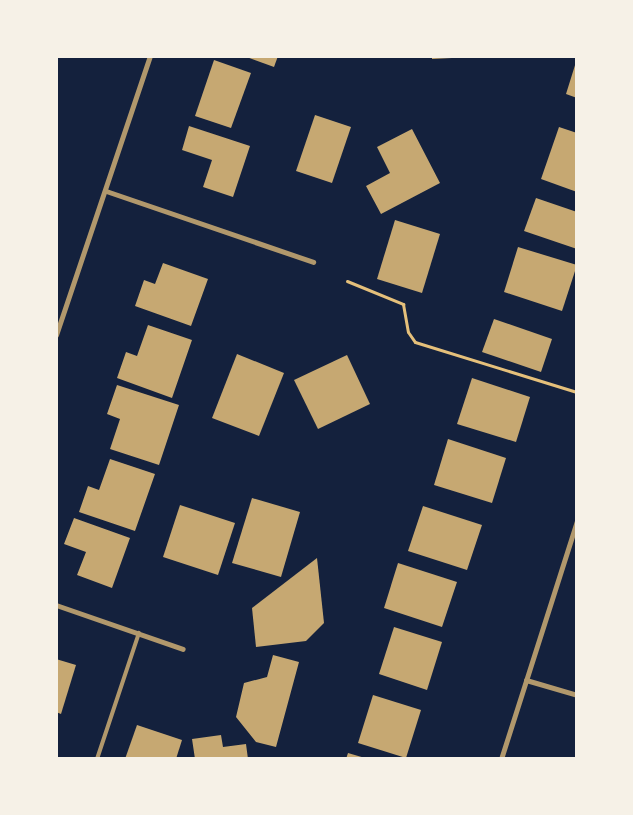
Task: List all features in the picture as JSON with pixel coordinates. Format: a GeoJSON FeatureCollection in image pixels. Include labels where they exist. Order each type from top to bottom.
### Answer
{"type":"FeatureCollection","features":[{"type":"Feature","properties":{"kind":"street"},"geometry":{"type":"LineString","coordinates":[[56,336],[150,56]]}},
{"type":"Feature","properties":{"kind":"street"},"geometry":{"type":"LineString","coordinates":[[106,191],[313,262]]}},
{"type":"Feature","properties":{"kind":"street"},"geometry":{"type":"LineString","coordinates":[[500,759],[577,521]]}},
{"type":"Feature","properties":{"kind":"street"},"geometry":{"type":"LineString","coordinates":[[56,605],[183,649]]}},
{"type":"Feature","properties":{"kind":"street"},"geometry":{"type":"LineString","coordinates":[[526,680],[577,694]]}},
{"type":"Feature","properties":{"kind":"lane"},"geometry":{"type":"LineString","coordinates":[[97,759],[139,633]]}},
{"type":"Feature","properties":{"kind":"path"},"geometry":{"type":"LineString","coordinates":[[347,281],[403,304],[408,332],[415,342],[577,392]]}},
{"type":"Feature","properties":{"kind":"building"},"geometry":{"type":"Polygon","coordinates":[[[244,56],[278,56],[274,67],[244,56]]]}},
{"type":"Feature","properties":{"kind":"building"},"geometry":{"type":"Polygon","coordinates":[[[432,56],[452,56],[452,58],[432,59],[432,56]]]}},
{"type":"Feature","properties":{"kind":"building"},"geometry":{"type":"Polygon","coordinates":[[[214,60],[251,73],[231,128],[195,116],[214,60]]]}},
{"type":"Feature","properties":{"kind":"building"},"geometry":{"type":"Polygon","coordinates":[[[577,62],[577,98],[566,94],[577,62]]]}},
{"type":"Feature","properties":{"kind":"building"},"geometry":{"type":"Polygon","coordinates":[[[315,115],[351,127],[332,183],[296,171],[315,115]]]}},
{"type":"Feature","properties":{"kind":"building"},"geometry":{"type":"Polygon","coordinates":[[[189,126],[250,146],[233,197],[203,187],[212,160],[182,150],[189,126]]]}},
{"type":"Feature","properties":{"kind":"building"},"geometry":{"type":"Polygon","coordinates":[[[559,127],[577,133],[577,192],[541,179],[559,127]]]}},
{"type":"Feature","properties":{"kind":"building"},"geometry":{"type":"Polygon","coordinates":[[[412,129],[440,183],[381,214],[366,186],[390,173],[377,147],[412,129]]]}},
{"type":"Feature","properties":{"kind":"building"},"geometry":{"type":"Polygon","coordinates":[[[536,198],[577,212],[577,249],[524,231],[536,198]]]}},
{"type":"Feature","properties":{"kind":"building"},"geometry":{"type":"Polygon","coordinates":[[[395,220],[440,234],[422,293],[377,279],[395,220]]]}},
{"type":"Feature","properties":{"kind":"building"},"geometry":{"type":"Polygon","coordinates":[[[518,247],[577,265],[562,311],[504,292],[518,247]]]}},
{"type":"Feature","properties":{"kind":"building"},"geometry":{"type":"Polygon","coordinates":[[[163,263],[208,279],[191,326],[135,306],[144,280],[155,284],[163,263]]]}},
{"type":"Feature","properties":{"kind":"building"},"geometry":{"type":"Polygon","coordinates":[[[494,319],[552,339],[541,372],[482,352],[494,319]]]}},
{"type":"Feature","properties":{"kind":"building"},"geometry":{"type":"Polygon","coordinates":[[[148,325],[192,340],[172,398],[117,378],[126,352],[137,356],[148,325]]]}},
{"type":"Feature","properties":{"kind":"building"},"geometry":{"type":"Polygon","coordinates":[[[237,354],[284,373],[259,436],[212,418],[237,354]]]}},
{"type":"Feature","properties":{"kind":"building"},"geometry":{"type":"Polygon","coordinates":[[[347,355],[370,404],[318,429],[294,380],[347,355]]]}},
{"type":"Feature","properties":{"kind":"building"},"geometry":{"type":"Polygon","coordinates":[[[472,378],[530,397],[516,442],[457,424],[472,378]]]}},
{"type":"Feature","properties":{"kind":"building"},"geometry":{"type":"Polygon","coordinates":[[[117,385],[179,405],[159,465],[110,449],[120,419],[107,414],[117,385]]]}},
{"type":"Feature","properties":{"kind":"building"},"geometry":{"type":"Polygon","coordinates":[[[448,439],[506,458],[492,503],[434,485],[448,439]]]}},
{"type":"Feature","properties":{"kind":"building"},"geometry":{"type":"Polygon","coordinates":[[[110,459],[155,474],[135,531],[79,512],[88,486],[99,490],[110,459]]]}},
{"type":"Feature","properties":{"kind":"building"},"geometry":{"type":"Polygon","coordinates":[[[252,498],[300,512],[281,577],[232,563],[252,498]]]}},
{"type":"Feature","properties":{"kind":"building"},"geometry":{"type":"Polygon","coordinates":[[[180,505],[235,523],[218,575],[163,557],[180,505]]]}},
{"type":"Feature","properties":{"kind":"building"},"geometry":{"type":"Polygon","coordinates":[[[423,506],[482,525],[467,570],[408,551],[423,506]]]}},
{"type":"Feature","properties":{"kind":"building"},"geometry":{"type":"Polygon","coordinates":[[[74,518],[130,538],[112,588],[77,575],[86,552],[64,544],[74,518]]]}},
{"type":"Feature","properties":{"kind":"building"},"geometry":{"type":"Polygon","coordinates":[[[317,558],[324,623],[306,641],[256,647],[252,608],[317,558]]]}},
{"type":"Feature","properties":{"kind":"building"},"geometry":{"type":"Polygon","coordinates":[[[398,563],[457,582],[442,627],[384,608],[398,563]]]}},
{"type":"Feature","properties":{"kind":"building"},"geometry":{"type":"Polygon","coordinates":[[[394,627],[442,642],[427,690],[379,674],[394,627]]]}},
{"type":"Feature","properties":{"kind":"building"},"geometry":{"type":"Polygon","coordinates":[[[273,655],[299,662],[276,747],[256,742],[236,717],[244,683],[267,677],[273,655]]]}},
{"type":"Feature","properties":{"kind":"building"},"geometry":{"type":"Polygon","coordinates":[[[56,659],[76,665],[61,714],[56,712],[56,659]]]}},
{"type":"Feature","properties":{"kind":"building"},"geometry":{"type":"Polygon","coordinates":[[[373,695],[421,710],[406,758],[358,743],[373,695]]]}},
{"type":"Feature","properties":{"kind":"building"},"geometry":{"type":"Polygon","coordinates":[[[137,725],[182,740],[176,759],[125,759],[137,725]]]}},
{"type":"Feature","properties":{"kind":"building"},"geometry":{"type":"Polygon","coordinates":[[[221,735],[223,747],[246,744],[248,759],[195,759],[192,739],[221,735]]]}},
{"type":"Feature","properties":{"kind":"building"},"geometry":{"type":"Polygon","coordinates":[[[348,753],[365,758],[365,759],[346,759],[348,753]]]}}]}
